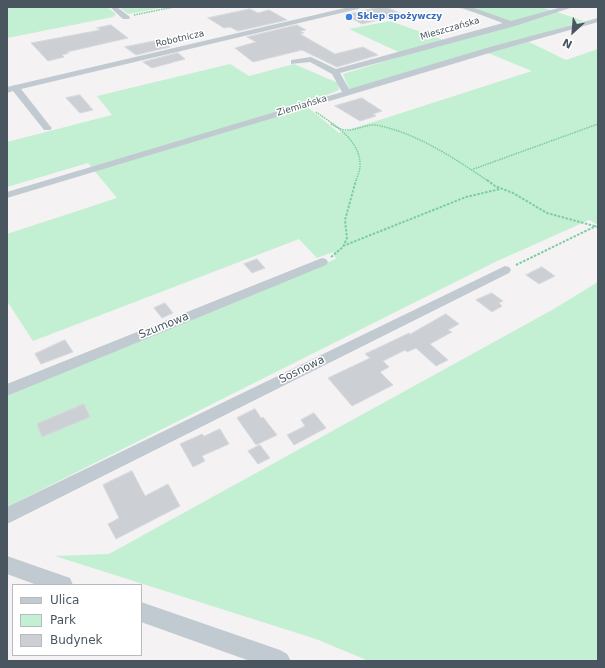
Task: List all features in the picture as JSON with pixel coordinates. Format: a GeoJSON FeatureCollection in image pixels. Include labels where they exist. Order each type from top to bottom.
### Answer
{"type":"FeatureCollection","features":[{"type":"Feature","properties":{"kind":"street"},"geometry":{"type":"LineString","coordinates":[[113,7],[126,17]]}},
{"type":"Feature","properties":{"kind":"street","name":"Robotnicza"},"geometry":{"type":"LineString","coordinates":[[11,89],[346,8],[358,7]]}},
{"type":"Feature","properties":{"kind":"street"},"geometry":{"type":"LineString","coordinates":[[464,7],[539,35]]}},
{"type":"Feature","properties":{"kind":"street","name":"Mieszczańska"},"geometry":{"type":"LineString","coordinates":[[335,72],[570,7]]}},
{"type":"Feature","properties":{"kind":"street","name":"Ziemiańska"},"geometry":{"type":"LineString","coordinates":[[7,195],[539,35],[598,20]]}},
{"type":"Feature","properties":{"kind":"street"},"geometry":{"type":"LineString","coordinates":[[294,62],[311,59],[335,72],[346,93]]}},
{"type":"Feature","properties":{"kind":"street"},"geometry":{"type":"LineString","coordinates":[[11,89],[47,128]]}},
{"type":"Feature","properties":{"kind":"street","name":"Szumowa"},"geometry":{"type":"LineString","coordinates":[[7,390],[322,262]]}},
{"type":"Feature","properties":{"kind":"street","name":"Sosnowa"},"geometry":{"type":"LineString","coordinates":[[7,516],[505,270]]}},
{"type":"Feature","properties":{"kind":"street"},"geometry":{"type":"LineString","coordinates":[[7,566],[60,584]]}},
{"type":"Feature","properties":{"kind":"street"},"geometry":{"type":"LineString","coordinates":[[142,612],[280,661]]}},
{"type":"Feature","properties":{"kind":"path"},"geometry":{"type":"LineString","coordinates":[[126,17],[174,7]]}},
{"type":"Feature","properties":{"kind":"path"},"geometry":{"type":"LineString","coordinates":[[306,105],[346,134],[357,149],[360,166],[345,220],[347,238],[343,246]]}},
{"type":"Feature","properties":{"kind":"path"},"geometry":{"type":"LineString","coordinates":[[331,124],[345,130],[374,125],[403,133],[471,170],[495,186],[513,193],[547,213],[597,226]]}},
{"type":"Feature","properties":{"kind":"path"},"geometry":{"type":"LineString","coordinates":[[471,170],[598,124]]}},
{"type":"Feature","properties":{"kind":"path"},"geometry":{"type":"LineString","coordinates":[[322,262],[332,256],[343,246],[466,197],[501,188]]}},
{"type":"Feature","properties":{"kind":"path"},"geometry":{"type":"LineString","coordinates":[[505,270],[597,226]]}},
{"type":"Feature","properties":{"kind":"green space"},"geometry":{"type":"Polygon","coordinates":[[[7,7],[107,7],[116,14],[113,17],[7,38],[7,7]]]}},
{"type":"Feature","properties":{"kind":"green space"},"geometry":{"type":"Polygon","coordinates":[[[119,7],[165,7],[128,14],[119,7]]]}},
{"type":"Feature","properties":{"kind":"green space"},"geometry":{"type":"Polygon","coordinates":[[[455,7],[541,7],[584,21],[544,33],[527,41],[566,60],[598,49],[598,225],[589,220],[495,262],[7,507],[7,396],[336,259],[333,252],[317,258],[299,239],[33,341],[7,301],[7,234],[117,198],[88,163],[7,187],[7,142],[112,115],[97,96],[230,64],[249,76],[294,64],[338,83],[339,90],[304,104],[339,133],[532,71],[483,51],[349,89],[343,74],[405,55],[349,29],[390,21],[449,42],[508,25],[455,7]]]}},
{"type":"Feature","properties":{"kind":"green space"},"geometry":{"type":"Polygon","coordinates":[[[598,282],[598,661],[369,661],[316,639],[55,556],[109,554],[552,310],[598,282]]]}},
{"type":"Feature","properties":{"kind":"building"},"geometry":{"type":"Polygon","coordinates":[[[386,7],[402,14],[362,24],[345,15],[386,7]]]}},
{"type":"Feature","properties":{"kind":"building"},"geometry":{"type":"Polygon","coordinates":[[[250,9],[258,13],[269,10],[287,20],[238,31],[230,27],[224,28],[208,18],[250,9]]]}},
{"type":"Feature","properties":{"kind":"building"},"geometry":{"type":"Polygon","coordinates":[[[111,25],[128,38],[67,52],[69,53],[62,55],[64,57],[48,61],[31,43],[100,30],[97,28],[111,25]]]}},
{"type":"Feature","properties":{"kind":"building"},"geometry":{"type":"Polygon","coordinates":[[[297,25],[306,30],[300,31],[304,33],[300,34],[335,54],[363,47],[378,55],[337,67],[302,50],[253,62],[235,48],[256,42],[247,37],[297,25]]]}},
{"type":"Feature","properties":{"kind":"building"},"geometry":{"type":"Polygon","coordinates":[[[160,40],[170,47],[136,55],[125,47],[160,40]]]}},
{"type":"Feature","properties":{"kind":"building"},"geometry":{"type":"Polygon","coordinates":[[[178,53],[185,59],[152,68],[143,62],[178,53]]]}},
{"type":"Feature","properties":{"kind":"building"},"geometry":{"type":"Polygon","coordinates":[[[80,95],[93,110],[80,113],[66,98],[80,95]]]}},
{"type":"Feature","properties":{"kind":"building"},"geometry":{"type":"Polygon","coordinates":[[[362,98],[382,111],[373,114],[376,116],[360,121],[335,106],[362,98]]]}},
{"type":"Feature","properties":{"kind":"building"},"geometry":{"type":"Polygon","coordinates":[[[257,259],[265,268],[252,273],[244,264],[257,259]]]}},
{"type":"Feature","properties":{"kind":"building"},"geometry":{"type":"Polygon","coordinates":[[[542,267],[555,276],[539,284],[526,275],[542,267]]]}},
{"type":"Feature","properties":{"kind":"building"},"geometry":{"type":"Polygon","coordinates":[[[492,293],[503,301],[499,303],[502,306],[492,312],[476,300],[492,293]]]}},
{"type":"Feature","properties":{"kind":"building"},"geometry":{"type":"Polygon","coordinates":[[[165,303],[173,313],[162,318],[154,308],[165,303]]]}},
{"type":"Feature","properties":{"kind":"building"},"geometry":{"type":"Polygon","coordinates":[[[446,314],[459,324],[448,330],[452,332],[430,344],[448,360],[436,366],[416,348],[407,352],[405,350],[383,361],[389,367],[380,372],[393,385],[352,406],[328,378],[370,358],[365,354],[409,333],[410,334],[446,314]]]}},
{"type":"Feature","properties":{"kind":"building"},"geometry":{"type":"Polygon","coordinates":[[[65,340],[73,352],[41,364],[35,354],[65,340]]]}},
{"type":"Feature","properties":{"kind":"building"},"geometry":{"type":"Polygon","coordinates":[[[84,404],[90,417],[42,437],[37,424],[84,404]]]}},
{"type":"Feature","properties":{"kind":"building"},"geometry":{"type":"Polygon","coordinates":[[[255,409],[261,418],[263,417],[277,435],[256,445],[237,418],[255,409]]]}},
{"type":"Feature","properties":{"kind":"building"},"geometry":{"type":"Polygon","coordinates":[[[314,413],[326,428],[294,445],[287,435],[305,426],[301,420],[314,413]]]}},
{"type":"Feature","properties":{"kind":"building"},"geometry":{"type":"Polygon","coordinates":[[[220,429],[229,444],[202,456],[205,461],[193,467],[180,444],[202,434],[204,436],[220,429]]]}},
{"type":"Feature","properties":{"kind":"building"},"geometry":{"type":"Polygon","coordinates":[[[260,445],[270,458],[258,464],[248,451],[260,445]]]}},
{"type":"Feature","properties":{"kind":"building"},"geometry":{"type":"Polygon","coordinates":[[[132,471],[145,496],[168,484],[180,506],[116,539],[108,524],[119,518],[103,485],[132,471]]]}},
{"type":"Feature","properties":{"kind":"place","name":"Sklep spożywczy"},"geometry":{"type":"Point","coordinates":[349,17]}}]}
